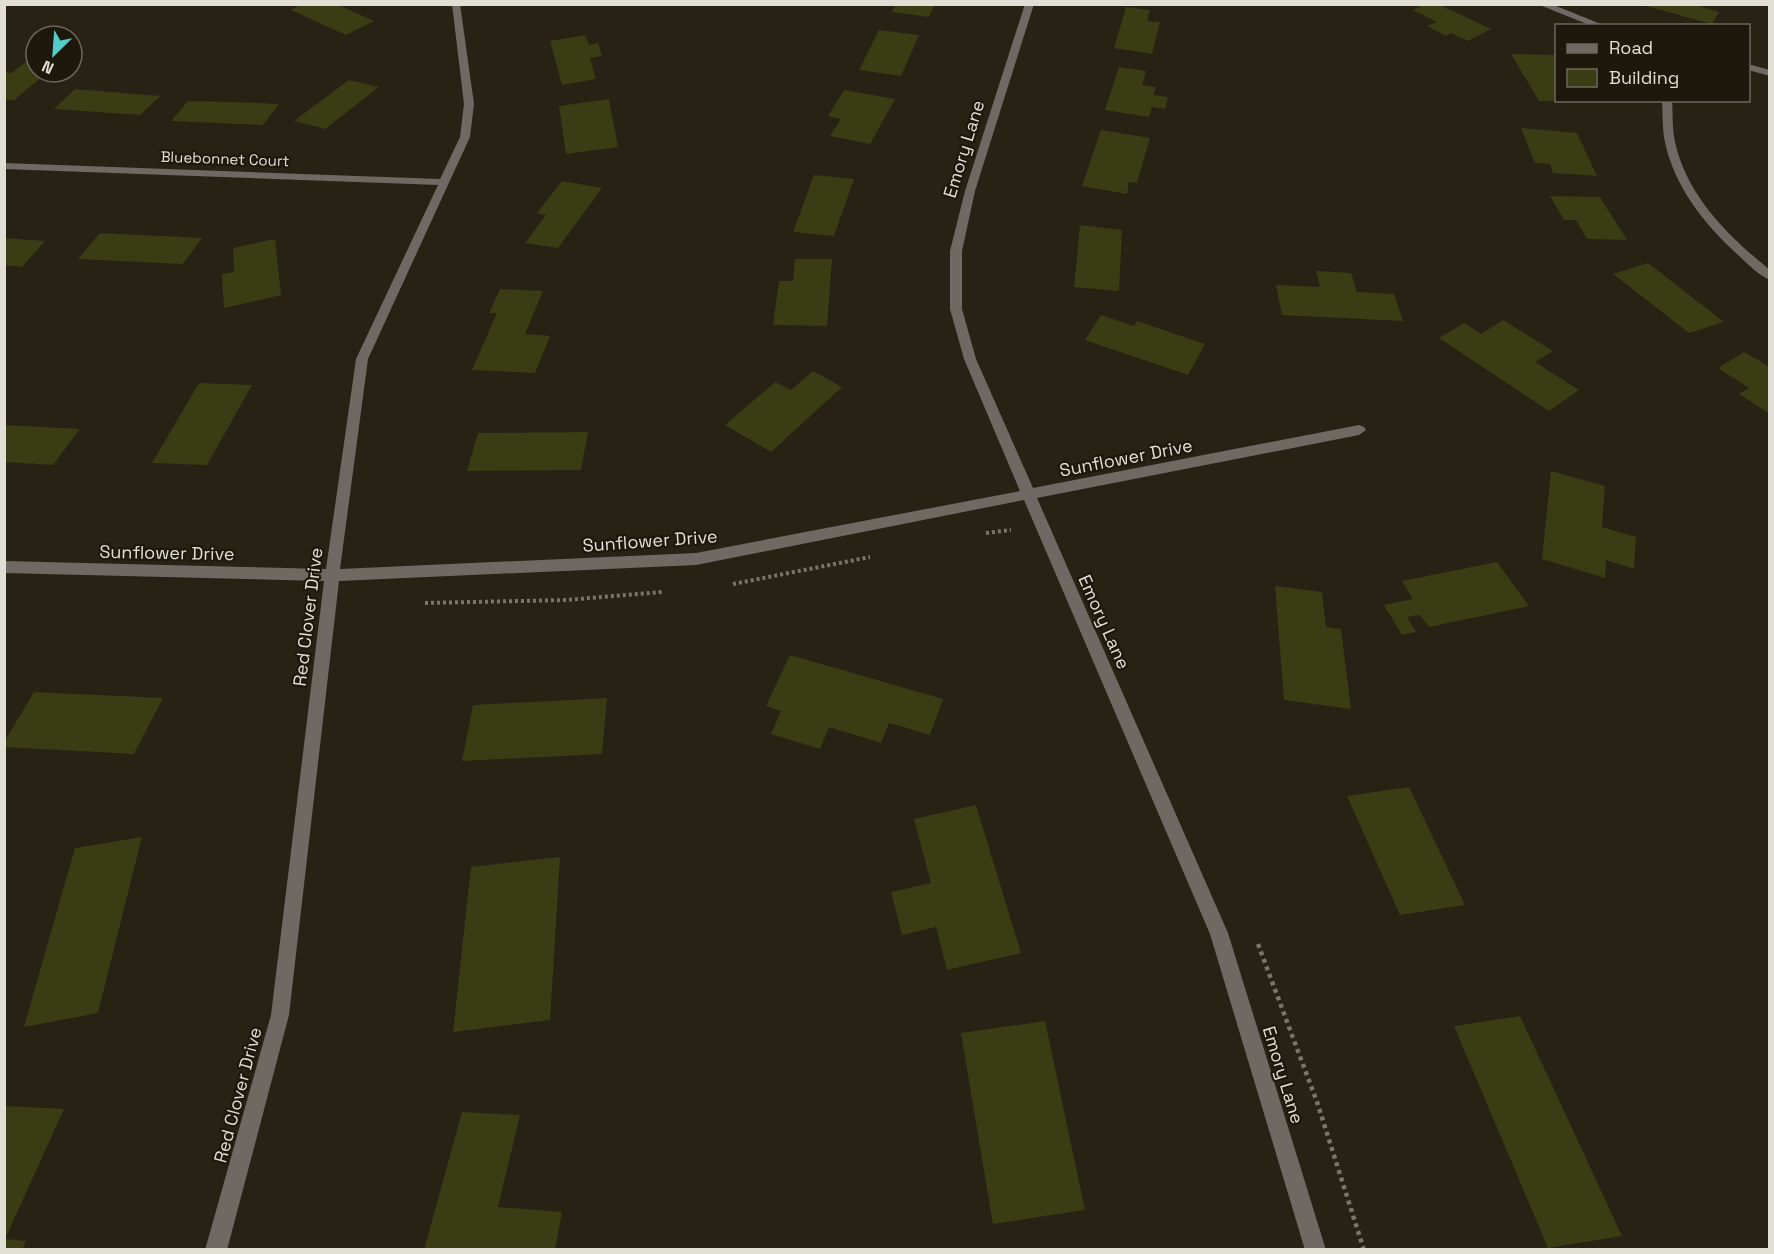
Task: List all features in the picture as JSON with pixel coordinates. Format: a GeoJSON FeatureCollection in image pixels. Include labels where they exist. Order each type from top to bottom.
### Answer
{"type":"FeatureCollection","features":[{"type":"Feature","properties":{"kind":"street","name":"Red Clover Drive"},"geometry":{"type":"LineString","coordinates":[[216,1250],[280,1016],[332,575],[362,360],[465,137],[469,104],[456,4]]}},
{"type":"Feature","properties":{"kind":"street","name":"Emory Lane"},"geometry":{"type":"LineString","coordinates":[[1030,4],[970,191],[956,251],[956,309],[970,359],[1219,933],[1316,1250]]}},
{"type":"Feature","properties":{"kind":"street"},"geometry":{"type":"LineString","coordinates":[[1541,4],[1596,24]]}},
{"type":"Feature","properties":{"kind":"street"},"geometry":{"type":"LineString","coordinates":[[1750,67],[1770,74]]}},
{"type":"Feature","properties":{"kind":"street"},"geometry":{"type":"LineString","coordinates":[[1667,102],[1671,145],[1685,186],[1712,222],[1770,276]]}},
{"type":"Feature","properties":{"kind":"street","name":"Bluebonnet Court"},"geometry":{"type":"LineString","coordinates":[[4,166],[445,182]]}},
{"type":"Feature","properties":{"kind":"street","name":"Sunflower Drive"},"geometry":{"type":"LineString","coordinates":[[4,567],[332,575],[696,559],[1359,430]]}},
{"type":"Feature","properties":{"kind":"path"},"geometry":{"type":"LineString","coordinates":[[979,534],[1041,527]]}},
{"type":"Feature","properties":{"kind":"path"},"geometry":{"type":"LineString","coordinates":[[730,584],[880,555]]}},
{"type":"Feature","properties":{"kind":"path"},"geometry":{"type":"LineString","coordinates":[[424,603],[566,600],[675,591]]}},
{"type":"Feature","properties":{"kind":"path"},"geometry":{"type":"LineString","coordinates":[[1257,941],[1317,1102],[1364,1250]]}},
{"type":"Feature","properties":{"kind":"building"},"geometry":{"type":"Polygon","coordinates":[[[302,4],[336,4],[374,21],[346,35],[291,10],[302,4]]]}},
{"type":"Feature","properties":{"kind":"building"},"geometry":{"type":"Polygon","coordinates":[[[896,4],[935,4],[929,17],[892,12],[896,4]]]}},
{"type":"Feature","properties":{"kind":"building"},"geometry":{"type":"Polygon","coordinates":[[[1425,4],[1438,4],[1491,29],[1468,41],[1451,33],[1446,36],[1427,26],[1437,22],[1413,10],[1425,4]]]}},
{"type":"Feature","properties":{"kind":"building"},"geometry":{"type":"Polygon","coordinates":[[[1692,4],[1719,12],[1712,24],[1643,5],[1692,4]]]}},
{"type":"Feature","properties":{"kind":"building"},"geometry":{"type":"Polygon","coordinates":[[[1126,7],[1150,10],[1147,21],[1160,22],[1152,54],[1114,48],[1126,7]]]}},
{"type":"Feature","properties":{"kind":"building"},"geometry":{"type":"Polygon","coordinates":[[[879,30],[919,35],[901,76],[859,70],[879,30]]]}},
{"type":"Feature","properties":{"kind":"building"},"geometry":{"type":"Polygon","coordinates":[[[585,35],[589,45],[598,43],[602,56],[590,58],[596,79],[562,85],[550,41],[585,35]]]}},
{"type":"Feature","properties":{"kind":"building"},"geometry":{"type":"Polygon","coordinates":[[[1511,54],[1555,55],[1555,101],[1539,101],[1511,54]]]}},
{"type":"Feature","properties":{"kind":"building"},"geometry":{"type":"Polygon","coordinates":[[[24,63],[24,84],[33,84],[14,100],[4,100],[4,72],[12,73],[24,63]]]}},
{"type":"Feature","properties":{"kind":"building"},"geometry":{"type":"Polygon","coordinates":[[[1119,67],[1146,71],[1142,85],[1156,87],[1153,95],[1168,97],[1165,109],[1152,107],[1149,117],[1105,110],[1119,67]]]}},
{"type":"Feature","properties":{"kind":"building"},"geometry":{"type":"Polygon","coordinates":[[[349,80],[379,87],[325,129],[294,121],[349,80]]]}},
{"type":"Feature","properties":{"kind":"building"},"geometry":{"type":"Polygon","coordinates":[[[75,89],[160,96],[140,115],[54,109],[75,89]]]}},
{"type":"Feature","properties":{"kind":"building"},"geometry":{"type":"Polygon","coordinates":[[[844,90],[895,99],[870,144],[830,136],[841,119],[828,116],[844,90]]]}},
{"type":"Feature","properties":{"kind":"building"},"geometry":{"type":"Polygon","coordinates":[[[609,99],[618,147],[566,154],[559,106],[609,99]]]}},
{"type":"Feature","properties":{"kind":"building"},"geometry":{"type":"Polygon","coordinates":[[[188,101],[279,104],[263,125],[171,121],[188,101]]]}},
{"type":"Feature","properties":{"kind":"building"},"geometry":{"type":"Polygon","coordinates":[[[1521,128],[1577,133],[1597,176],[1553,173],[1550,164],[1535,163],[1521,128]]]}},
{"type":"Feature","properties":{"kind":"building"},"geometry":{"type":"Polygon","coordinates":[[[1101,130],[1150,138],[1137,183],[1129,182],[1127,194],[1082,186],[1101,130]]]}},
{"type":"Feature","properties":{"kind":"building"},"geometry":{"type":"Polygon","coordinates":[[[814,175],[854,179],[834,236],[793,232],[814,175]]]}},
{"type":"Feature","properties":{"kind":"building"},"geometry":{"type":"Polygon","coordinates":[[[562,181],[602,188],[558,248],[525,243],[546,215],[537,213],[562,181]]]}},
{"type":"Feature","properties":{"kind":"building"},"geometry":{"type":"Polygon","coordinates":[[[1550,196],[1600,197],[1627,240],[1587,239],[1576,220],[1564,220],[1550,196]]]}},
{"type":"Feature","properties":{"kind":"building"},"geometry":{"type":"Polygon","coordinates":[[[1080,225],[1122,230],[1119,291],[1074,287],[1080,225]]]}},
{"type":"Feature","properties":{"kind":"building"},"geometry":{"type":"Polygon","coordinates":[[[100,233],[202,238],[183,264],[78,259],[100,233]]]}},
{"type":"Feature","properties":{"kind":"building"},"geometry":{"type":"Polygon","coordinates":[[[4,238],[45,241],[22,267],[4,265],[4,238]]]}},
{"type":"Feature","properties":{"kind":"building"},"geometry":{"type":"Polygon","coordinates":[[[275,239],[281,295],[224,308],[222,274],[234,272],[233,248],[275,239]]]}},
{"type":"Feature","properties":{"kind":"building"},"geometry":{"type":"Polygon","coordinates":[[[795,259],[832,259],[827,326],[773,325],[779,281],[793,281],[795,259]]]}},
{"type":"Feature","properties":{"kind":"building"},"geometry":{"type":"Polygon","coordinates":[[[1648,263],[1724,322],[1689,333],[1613,274],[1648,263]]]}},
{"type":"Feature","properties":{"kind":"building"},"geometry":{"type":"Polygon","coordinates":[[[1316,271],[1351,273],[1357,292],[1394,294],[1403,321],[1282,315],[1276,285],[1320,287],[1316,271]]]}},
{"type":"Feature","properties":{"kind":"building"},"geometry":{"type":"Polygon","coordinates":[[[500,289],[543,291],[525,334],[550,336],[535,373],[472,370],[497,313],[489,313],[500,289]]]}},
{"type":"Feature","properties":{"kind":"building"},"geometry":{"type":"Polygon","coordinates":[[[1101,315],[1134,326],[1137,321],[1205,344],[1188,375],[1085,340],[1101,315]]]}},
{"type":"Feature","properties":{"kind":"building"},"geometry":{"type":"Polygon","coordinates":[[[1503,320],[1553,351],[1535,362],[1579,390],[1549,411],[1439,338],[1464,323],[1481,334],[1503,320]]]}},
{"type":"Feature","properties":{"kind":"building"},"geometry":{"type":"Polygon","coordinates":[[[1744,352],[1770,367],[1770,414],[1739,394],[1749,388],[1718,368],[1744,352]]]}},
{"type":"Feature","properties":{"kind":"building"},"geometry":{"type":"Polygon","coordinates":[[[813,371],[842,387],[771,452],[725,425],[775,382],[791,390],[813,371]]]}},
{"type":"Feature","properties":{"kind":"building"},"geometry":{"type":"Polygon","coordinates":[[[199,383],[252,385],[207,465],[152,463],[199,383]]]}},
{"type":"Feature","properties":{"kind":"building"},"geometry":{"type":"Polygon","coordinates":[[[4,425],[80,429],[53,465],[4,462],[4,425]]]}},
{"type":"Feature","properties":{"kind":"building"},"geometry":{"type":"Polygon","coordinates":[[[588,432],[581,470],[467,471],[478,433],[588,432]]]}},
{"type":"Feature","properties":{"kind":"building"},"geometry":{"type":"Polygon","coordinates":[[[1551,471],[1605,486],[1602,527],[1636,537],[1634,569],[1606,560],[1605,578],[1542,559],[1551,471]]]}},
{"type":"Feature","properties":{"kind":"building"},"geometry":{"type":"Polygon","coordinates":[[[1497,562],[1529,606],[1429,627],[1420,615],[1407,617],[1416,632],[1402,635],[1384,605],[1413,599],[1402,581],[1497,562]]]}},
{"type":"Feature","properties":{"kind":"building"},"geometry":{"type":"Polygon","coordinates":[[[1275,586],[1322,592],[1326,627],[1341,629],[1351,709],[1284,700],[1275,586]]]}},
{"type":"Feature","properties":{"kind":"building"},"geometry":{"type":"Polygon","coordinates":[[[790,655],[943,699],[930,735],[889,723],[881,743],[829,727],[820,749],[771,734],[781,711],[766,706],[790,655]]]}},
{"type":"Feature","properties":{"kind":"building"},"geometry":{"type":"Polygon","coordinates":[[[34,692],[163,698],[134,754],[4,747],[4,742],[34,692]]]}},
{"type":"Feature","properties":{"kind":"building"},"geometry":{"type":"Polygon","coordinates":[[[607,698],[602,754],[462,761],[473,705],[607,698]]]}},
{"type":"Feature","properties":{"kind":"building"},"geometry":{"type":"Polygon","coordinates":[[[1409,787],[1465,905],[1400,915],[1347,796],[1409,787]]]}},
{"type":"Feature","properties":{"kind":"building"},"geometry":{"type":"Polygon","coordinates":[[[976,805],[1021,953],[947,970],[936,927],[902,935],[891,892],[931,883],[914,819],[976,805]]]}},
{"type":"Feature","properties":{"kind":"building"},"geometry":{"type":"Polygon","coordinates":[[[142,837],[98,1013],[24,1027],[75,848],[142,837]]]}},
{"type":"Feature","properties":{"kind":"building"},"geometry":{"type":"Polygon","coordinates":[[[560,857],[550,1020],[453,1032],[471,867],[560,857]]]}},
{"type":"Feature","properties":{"kind":"building"},"geometry":{"type":"Polygon","coordinates":[[[1520,1016],[1622,1236],[1548,1248],[1454,1026],[1520,1016]]]}},
{"type":"Feature","properties":{"kind":"building"},"geometry":{"type":"Polygon","coordinates":[[[1045,1021],[1085,1210],[993,1224],[961,1033],[1045,1021]]]}},
{"type":"Feature","properties":{"kind":"building"},"geometry":{"type":"Polygon","coordinates":[[[4,1106],[64,1109],[5,1239],[26,1241],[22,1250],[4,1250],[4,1106]]]}},
{"type":"Feature","properties":{"kind":"building"},"geometry":{"type":"Polygon","coordinates":[[[462,1112],[520,1115],[498,1207],[562,1212],[555,1250],[424,1250],[462,1112]]]}}]}
